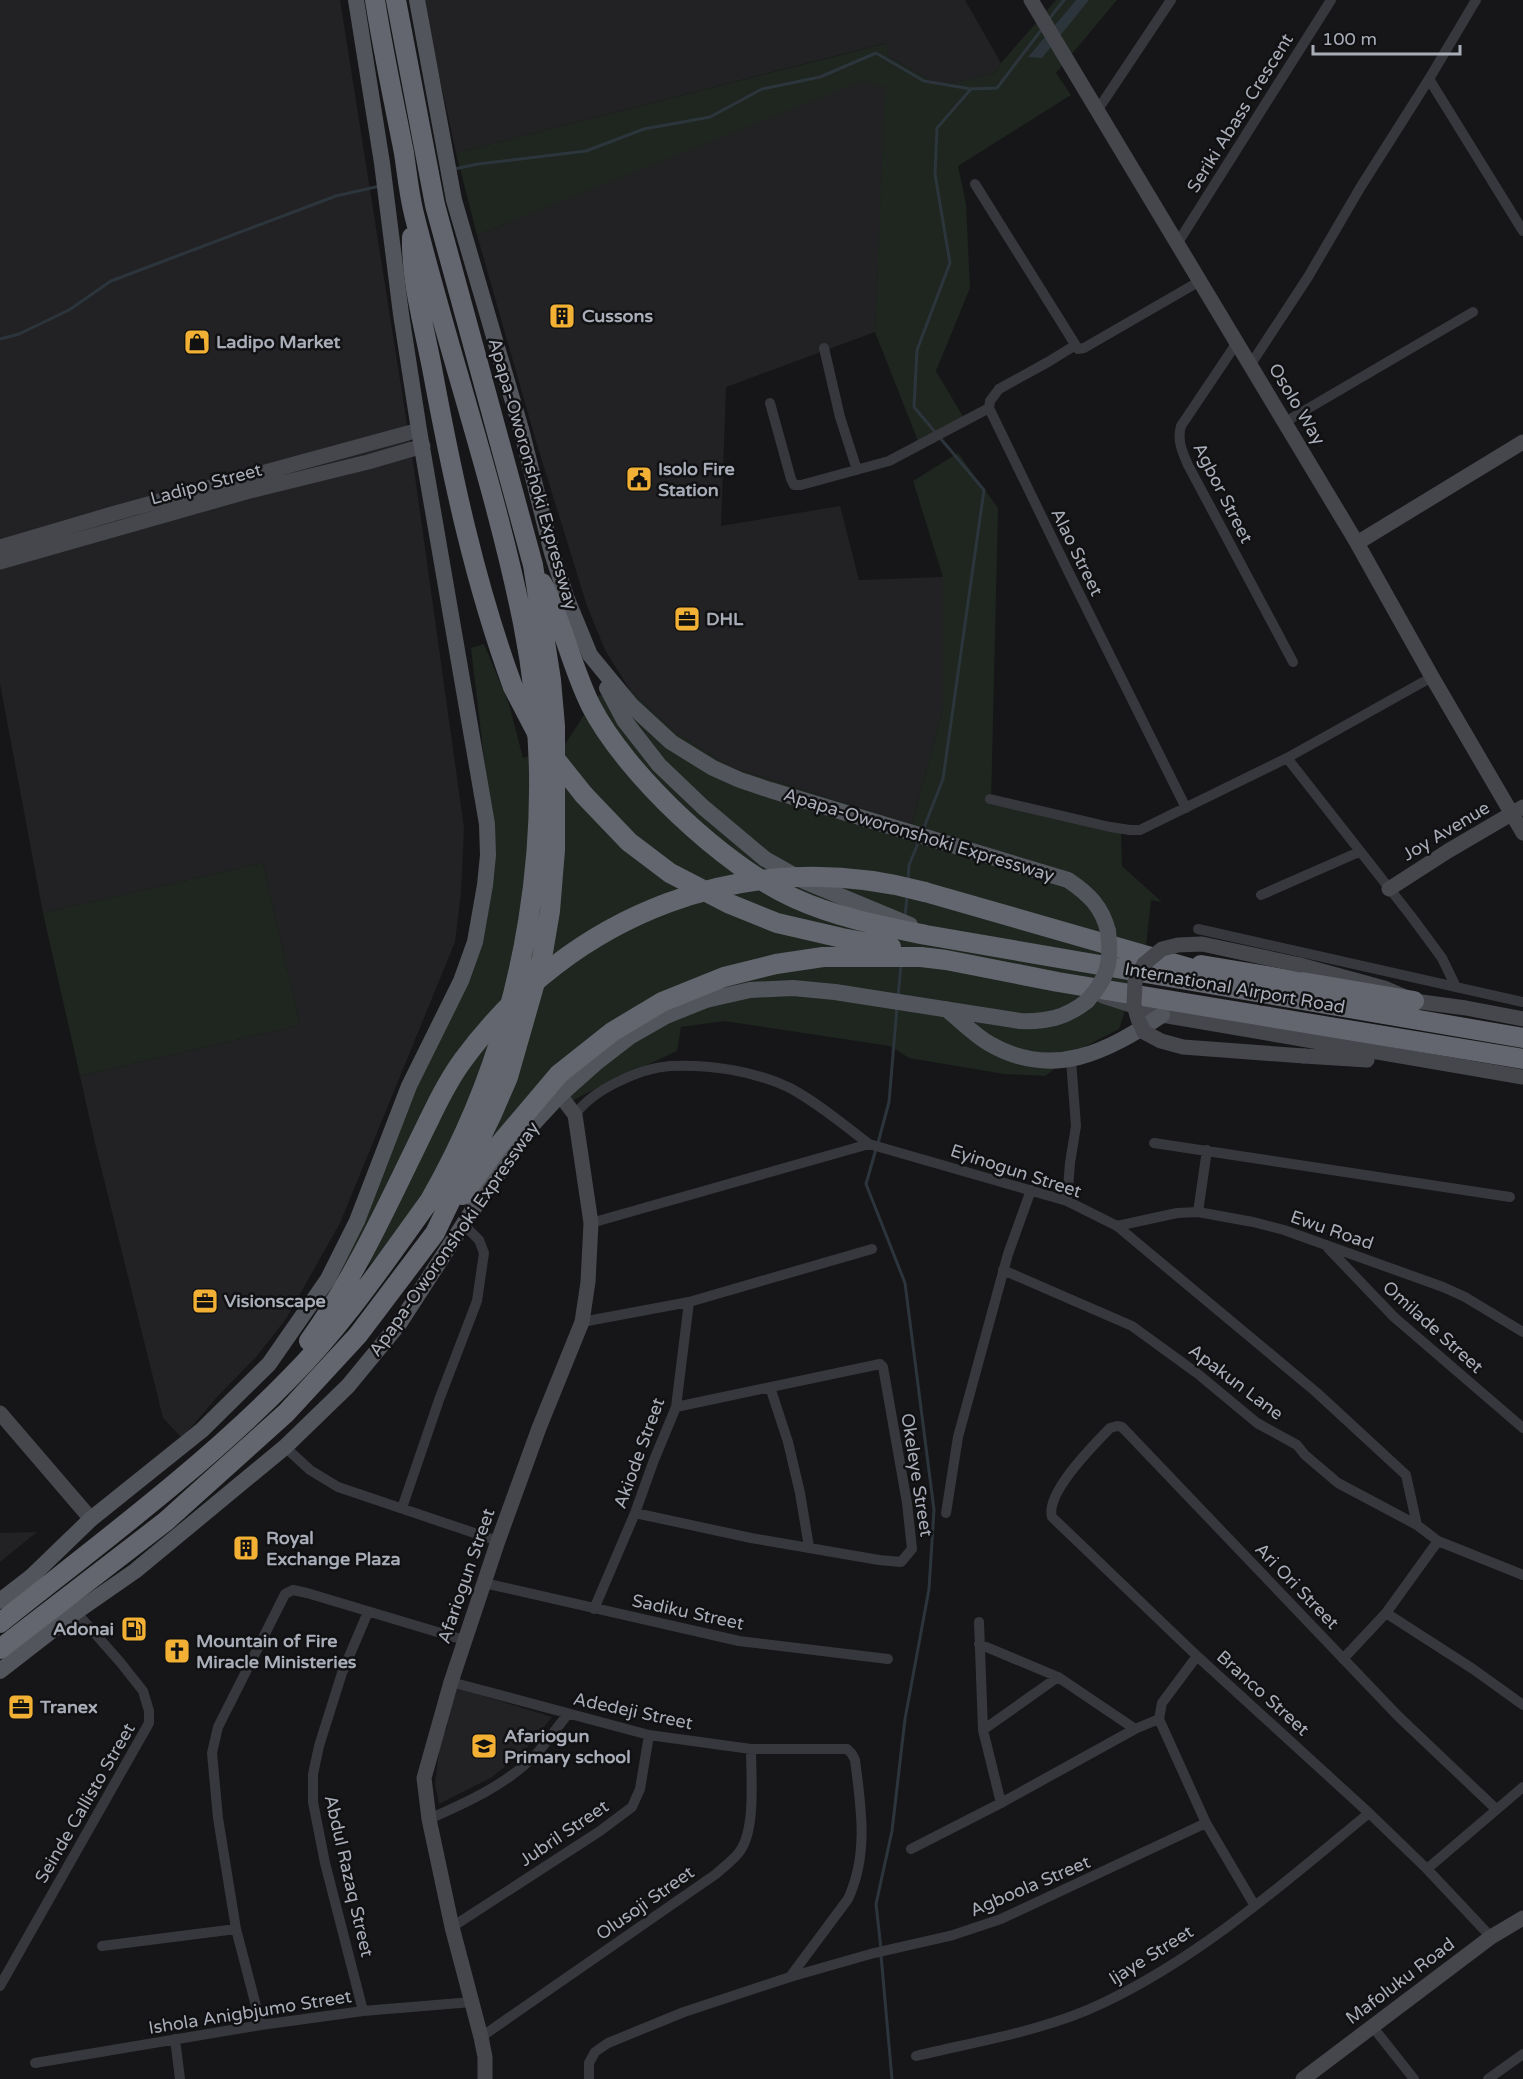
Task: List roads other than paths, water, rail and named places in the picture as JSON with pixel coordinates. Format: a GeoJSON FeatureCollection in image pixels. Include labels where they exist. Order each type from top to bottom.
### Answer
{"type":"FeatureCollection","features":[{"type":"Feature","properties":{"kind":"highway"},"geometry":{"type":"LineString","coordinates":[[0,1623],[218,1448],[291,1378],[350,1310],[430,1200],[460,1140],[492,1065],[518,970],[533,897],[539,837],[540,761],[534,693],[524,624],[468,403],[413,211],[375,0]]}},
{"type":"Feature","properties":{"kind":"highway","name":"Apapa-Oworonshoki Expressway"},"geometry":{"type":"LineString","coordinates":[[0,1649],[166,1521],[286,1413],[358,1335],[435,1233],[508,1077],[542,958],[550,911],[556,828],[555,726],[551,680],[533,565],[435,205],[396,0]]}},
{"type":"Feature","properties":{"kind":"highway"},"geometry":{"type":"LineString","coordinates":[[413,211],[412,245],[420,308],[441,421],[469,545],[499,650],[513,687],[542,741],[584,795],[629,842],[670,873],[730,904],[777,922],[842,938],[890,937]]}},
{"type":"Feature","properties":{"kind":"highway"},"geometry":{"type":"LineString","coordinates":[[533,565],[553,603],[577,673],[592,707],[646,781],[696,831],[765,882],[795,898],[890,937],[924,944]]}},
{"type":"Feature","properties":{"kind":"highway"},"geometry":{"type":"LineString","coordinates":[[218,1448],[286,1372],[323,1321],[357,1264],[444,1089],[462,1062],[511,1004],[539,978],[570,953],[629,919],[692,895],[726,886],[766,879],[845,878],[894,884],[925,892],[1163,959],[1291,999]]}},
{"type":"Feature","properties":{"kind":"highway"},"geometry":{"type":"LineString","coordinates":[[435,1233],[498,1146],[559,1074],[612,1032],[662,1002],[724,977],[776,964],[823,957],[890,937]]}},
{"type":"Feature","properties":{"kind":"highway","name":"International Airport Road"},"geometry":{"type":"LineString","coordinates":[[924,944],[947,939],[1523,1038]]}},
{"type":"Feature","properties":{"kind":"highway","name":"International Airport Road"},"geometry":{"type":"LineString","coordinates":[[924,944],[946,960],[1058,982],[1523,1059]]}},
{"type":"Feature","properties":{"kind":"highway"},"geometry":{"type":"LineString","coordinates":[[1163,959],[1414,1001]]}},
{"type":"Feature","properties":{"kind":"highway"},"geometry":{"type":"LineString","coordinates":[[1358,1009],[1414,1001]]}},
{"type":"Feature","properties":{"kind":"main road"},"geometry":{"type":"LineString","coordinates":[[0,1601],[32,1576],[91,1519],[194,1438],[269,1364],[328,1279],[357,1221],[409,1086],[461,981],[475,942],[485,885],[488,855],[487,824],[421,438],[356,0]]}},
{"type":"Feature","properties":{"kind":"main road","name":"Apapa-Oworonshoki Expressway"},"geometry":{"type":"LineString","coordinates":[[0,1671],[76,1612],[135,1571],[285,1447],[348,1386],[399,1324],[463,1224],[534,1123],[560,1095],[631,1036],[666,1016],[706,1000],[750,990],[793,988],[1039,1022],[1073,1012],[1098,989],[1106,972],[1111,951],[1108,932],[1099,907],[1068,880],[770,790],[713,768],[654,729],[590,655],[567,599],[552,553],[521,429],[454,200],[417,0]]}},
{"type":"Feature","properties":{"kind":"main road","name":"Osolo Way"},"geometry":{"type":"LineString","coordinates":[[1030,0],[1236,344],[1251,364],[1357,543],[1432,677],[1517,810],[1523,833]]}},
{"type":"Feature","properties":{"kind":"main road","name":"Ladipo Street"},"geometry":{"type":"LineString","coordinates":[[0,547],[112,514],[421,438]]}},
{"type":"Feature","properties":{"kind":"main road","name":"Ladipo Street"},"geometry":{"type":"LineString","coordinates":[[0,562],[246,492],[368,462],[421,438]]}},
{"type":"Feature","properties":{"kind":"main road"},"geometry":{"type":"LineString","coordinates":[[1357,543],[1523,442]]}},
{"type":"Feature","properties":{"kind":"main road"},"geometry":{"type":"LineString","coordinates":[[590,655],[624,720],[659,765],[703,807],[765,859],[804,881],[890,937],[924,944]]}},
{"type":"Feature","properties":{"kind":"main road","name":"Joy Avenue"},"geometry":{"type":"LineString","coordinates":[[1389,889],[1517,810]]}},
{"type":"Feature","properties":{"kind":"main road"},"geometry":{"type":"LineString","coordinates":[[1439,1064],[1183,1047],[1161,1041],[1144,1032],[1138,1019],[1134,1005],[1136,981],[1144,964],[1162,950],[1178,945],[1202,944],[1299,965],[1384,988],[1414,1001],[1523,1019]]}},
{"type":"Feature","properties":{"kind":"main road","name":"International Airport Road"},"geometry":{"type":"LineString","coordinates":[[1058,982],[1161,1015],[1523,1077]]}},
{"type":"Feature","properties":{"kind":"main road"},"geometry":{"type":"LineString","coordinates":[[945,1009],[989,1043],[1023,1059],[1048,1062],[1071,1060],[1128,1036],[1161,1015]]}},
{"type":"Feature","properties":{"kind":"main road","name":"Afariogun Street"},"geometry":{"type":"LineString","coordinates":[[485,2079],[485,2057],[481,2037],[452,1927],[429,1820],[424,1778],[451,1682],[483,1583],[582,1322],[588,1282],[591,1223],[575,1115],[560,1095]]}},
{"type":"Feature","properties":{"kind":"main road"},"geometry":{"type":"LineString","coordinates":[[0,1413],[91,1519]]}},
{"type":"Feature","properties":{"kind":"main road","name":"Mafoluku Road"},"geometry":{"type":"LineString","coordinates":[[1303,2079],[1491,1937],[1523,1918]]}},
{"type":"Feature","properties":{"kind":"street"},"geometry":{"type":"LineString","coordinates":[[1097,111],[1172,0]]}},
{"type":"Feature","properties":{"kind":"street","name":"Seriki Abass Crescent"},"geometry":{"type":"LineString","coordinates":[[1177,244],[1331,0]]}},
{"type":"Feature","properties":{"kind":"street"},"geometry":{"type":"LineString","coordinates":[[1251,364],[1308,277],[1359,188],[1429,79],[1476,0]]}},
{"type":"Feature","properties":{"kind":"street"},"geometry":{"type":"LineString","coordinates":[[1429,79],[1523,231]]}},
{"type":"Feature","properties":{"kind":"street"},"geometry":{"type":"LineString","coordinates":[[975,184],[1074,346],[1078,349],[1084,348],[1200,281]]}},
{"type":"Feature","properties":{"kind":"street"},"geometry":{"type":"LineString","coordinates":[[1285,422],[1473,312]]}},
{"type":"Feature","properties":{"kind":"street","name":"Agbor Street"},"geometry":{"type":"LineString","coordinates":[[1236,344],[1181,426],[1178,435],[1188,465],[1293,662]]}},
{"type":"Feature","properties":{"kind":"street"},"geometry":{"type":"LineString","coordinates":[[770,403],[794,485],[801,485],[889,460],[989,408],[990,400],[999,389],[1048,363],[1074,346]]}},
{"type":"Feature","properties":{"kind":"street"},"geometry":{"type":"LineString","coordinates":[[824,348],[840,417],[857,470]]}},
{"type":"Feature","properties":{"kind":"street","name":"Alao Street"},"geometry":{"type":"LineString","coordinates":[[989,408],[1186,808]]}},
{"type":"Feature","properties":{"kind":"street"},"geometry":{"type":"LineString","coordinates":[[990,799],[1130,831],[1140,830],[1287,758],[1432,677]]}},
{"type":"Feature","properties":{"kind":"street"},"geometry":{"type":"LineString","coordinates":[[1287,758],[1442,958],[1456,987]]}},
{"type":"Feature","properties":{"kind":"street"},"geometry":{"type":"LineString","coordinates":[[1261,895],[1359,852]]}},
{"type":"Feature","properties":{"kind":"street"},"geometry":{"type":"LineString","coordinates":[[1198,929],[1523,1002]]}},
{"type":"Feature","properties":{"kind":"street"},"geometry":{"type":"LineString","coordinates":[[1067,1201],[1076,1126],[1071,1060]]}},
{"type":"Feature","properties":{"kind":"street"},"geometry":{"type":"LineString","coordinates":[[575,1115],[590,1099],[615,1083],[650,1069],[670,1066],[709,1068],[758,1076],[791,1088],[869,1144]]}},
{"type":"Feature","properties":{"kind":"street"},"geometry":{"type":"LineString","coordinates":[[1154,1143],[1510,1197]]}},
{"type":"Feature","properties":{"kind":"street","name":"Eyinogun Street"},"geometry":{"type":"LineString","coordinates":[[591,1223],[869,1144],[1067,1201],[1117,1226],[1316,1392],[1406,1475],[1417,1525]]}},
{"type":"Feature","properties":{"kind":"street"},"geometry":{"type":"LineString","coordinates":[[1198,1212],[1207,1150]]}},
{"type":"Feature","properties":{"kind":"street"},"geometry":{"type":"LineString","coordinates":[[946,1513],[958,1437],[1003,1269],[1031,1190]]}},
{"type":"Feature","properties":{"kind":"street","name":"Ewu Road"},"geometry":{"type":"LineString","coordinates":[[1117,1226],[1178,1213],[1198,1212],[1284,1230],[1443,1287],[1465,1297],[1523,1332]]}},
{"type":"Feature","properties":{"kind":"street"},"geometry":{"type":"LineString","coordinates":[[402,1508],[439,1400],[477,1301],[484,1253],[480,1240],[463,1224]]}},
{"type":"Feature","properties":{"kind":"street","name":"Omilade Street"},"geometry":{"type":"LineString","coordinates":[[1326,1245],[1394,1317],[1523,1428]]}},
{"type":"Feature","properties":{"kind":"street"},"geometry":{"type":"LineString","coordinates":[[582,1322],[689,1302],[872,1250]]}},
{"type":"Feature","properties":{"kind":"street","name":"Apakun Lane"},"geometry":{"type":"LineString","coordinates":[[1003,1269],[1132,1326],[1198,1374],[1257,1423],[1297,1445],[1305,1455],[1338,1482],[1417,1525],[1438,1541],[1523,1575]]}},
{"type":"Feature","properties":{"kind":"street","name":"Akiode Street"},"geometry":{"type":"LineString","coordinates":[[594,1609],[635,1513],[676,1407],[689,1302]]}},
{"type":"Feature","properties":{"kind":"street","name":"Okeleye Street"},"geometry":{"type":"LineString","coordinates":[[635,1513],[751,1538],[879,1560],[900,1562],[912,1549],[907,1503],[883,1368],[880,1364],[676,1407]]}},
{"type":"Feature","properties":{"kind":"street"},"geometry":{"type":"LineString","coordinates":[[770,1387],[788,1442],[809,1547]]}},
{"type":"Feature","properties":{"kind":"street","name":"Ari Ori Street"},"geometry":{"type":"LineString","coordinates":[[1075,1465],[1110,1428],[1122,1427],[1398,1716],[1496,1809]]}},
{"type":"Feature","properties":{"kind":"street"},"geometry":{"type":"LineString","coordinates":[[285,1447],[310,1470],[338,1487],[498,1541]]}},
{"type":"Feature","properties":{"kind":"street","name":"Branco Street"},"geometry":{"type":"LineString","coordinates":[[1075,1465],[1050,1507],[1052,1517],[1197,1656],[1369,1813],[1427,1869],[1491,1937]]}},
{"type":"Feature","properties":{"kind":"street"},"geometry":{"type":"LineString","coordinates":[[1343,1659],[1386,1613],[1438,1541]]}},
{"type":"Feature","properties":{"kind":"street","name":"Sadiku Street"},"geometry":{"type":"LineString","coordinates":[[483,1583],[739,1641],[888,1659]]}},
{"type":"Feature","properties":{"kind":"street"},"geometry":{"type":"LineString","coordinates":[[261,2025],[236,1929],[218,1818],[212,1753],[218,1727],[287,1592],[293,1590],[307,1593],[464,1640]]}},
{"type":"Feature","properties":{"kind":"street","name":"Seinde Callisto Street"},"geometry":{"type":"LineString","coordinates":[[0,1986],[149,1723],[149,1711],[143,1691],[76,1612]]}},
{"type":"Feature","properties":{"kind":"street","name":"Abdul Razaq Street"},"geometry":{"type":"LineString","coordinates":[[363,2011],[325,1863],[313,1802],[313,1774],[319,1746],[342,1673],[368,1612]]}},
{"type":"Feature","properties":{"kind":"street"},"geometry":{"type":"LineString","coordinates":[[1386,1613],[1523,1705]]}},
{"type":"Feature","properties":{"kind":"street"},"geometry":{"type":"LineString","coordinates":[[979,1622],[983,1730],[1001,1803]]}},
{"type":"Feature","properties":{"kind":"street"},"geometry":{"type":"LineString","coordinates":[[979,1644],[1058,1677],[1135,1729]]}},
{"type":"Feature","properties":{"kind":"street"},"geometry":{"type":"LineString","coordinates":[[1197,1656],[1162,1703],[1159,1719],[1206,1823],[1255,1906]]}},
{"type":"Feature","properties":{"kind":"street"},"geometry":{"type":"LineString","coordinates":[[983,1730],[1058,1677]]}},
{"type":"Feature","properties":{"kind":"street","name":"Adedeji Street"},"geometry":{"type":"LineString","coordinates":[[451,1682],[649,1735],[751,1749],[847,1749],[855,1760],[863,1821],[860,1862],[848,1899],[790,1977]]}},
{"type":"Feature","properties":{"kind":"street"},"geometry":{"type":"LineString","coordinates":[[429,1820],[471,1801],[504,1781],[538,1752],[568,1714]]}},
{"type":"Feature","properties":{"kind":"street"},"geometry":{"type":"LineString","coordinates":[[911,1849],[1001,1803],[1135,1729],[1159,1719]]}},
{"type":"Feature","properties":{"kind":"street","name":"Jubril Street"},"geometry":{"type":"LineString","coordinates":[[452,1927],[600,1831],[632,1807],[640,1789],[649,1735]]}},
{"type":"Feature","properties":{"kind":"street","name":"Olusoji Street"},"geometry":{"type":"LineString","coordinates":[[481,2037],[716,1874],[740,1851],[749,1827],[751,1749]]}},
{"type":"Feature","properties":{"kind":"street"},"geometry":{"type":"LineString","coordinates":[[1427,1869],[1523,1787]]}},
{"type":"Feature","properties":{"kind":"street","name":"Ijaye Street"},"geometry":{"type":"LineString","coordinates":[[916,2056],[1037,2028],[1102,2004],[1175,1964],[1255,1906],[1369,1813]]}},
{"type":"Feature","properties":{"kind":"street","name":"Agboola Street"},"geometry":{"type":"LineString","coordinates":[[589,2079],[589,2063],[595,2052],[608,2043],[684,2012],[790,1977],[878,1952],[953,1935],[1001,1919],[1206,1823]]}},
{"type":"Feature","properties":{"kind":"street"},"geometry":{"type":"LineString","coordinates":[[102,1946],[236,1929]]}},
{"type":"Feature","properties":{"kind":"street","name":"Ishola Anigbjumo Street"},"geometry":{"type":"LineString","coordinates":[[34,2064],[261,2025],[363,2011],[472,2002]]}},
{"type":"Feature","properties":{"kind":"street"},"geometry":{"type":"LineString","coordinates":[[1372,2026],[1414,2079]]}},
{"type":"Feature","properties":{"kind":"street"},"geometry":{"type":"LineString","coordinates":[[175,2039],[180,2079]]}},
{"type":"Feature","properties":{"kind":"street"},"geometry":{"type":"LineString","coordinates":[[1488,2079],[1523,2054]]}},
{"type":"Feature","properties":{"kind":"waterway"},"geometry":{"type":"LineString","coordinates":[[1049,19],[1064,0]]}},
{"type":"Feature","properties":{"kind":"waterway"},"geometry":{"type":"LineString","coordinates":[[454,169],[586,151],[644,129],[710,117],[762,89],[820,77],[876,53],[924,81],[971,89],[997,88],[1042,29]]}},
{"type":"Feature","properties":{"kind":"waterway"},"geometry":{"type":"LineString","coordinates":[[923,830],[943,779],[984,490],[914,407],[917,350],[950,263],[935,174],[937,128],[971,89]]}},
{"type":"Feature","properties":{"kind":"waterway"},"geometry":{"type":"LineString","coordinates":[[0,339],[19,334],[69,310],[111,281],[336,196],[380,186]]}},
{"type":"Feature","properties":{"kind":"waterway"},"geometry":{"type":"LineString","coordinates":[[908,881],[909,865],[919,841]]}},
{"type":"Feature","properties":{"kind":"waterway"},"geometry":{"type":"LineString","coordinates":[[905,917],[907,896]]}},
{"type":"Feature","properties":{"kind":"waterway"},"geometry":{"type":"LineString","coordinates":[[898,997],[901,965]]}},
{"type":"Feature","properties":{"kind":"waterway"},"geometry":{"type":"LineString","coordinates":[[878,1143],[889,1102],[897,1007]]}},
{"type":"Feature","properties":{"kind":"waterway"},"geometry":{"type":"LineString","coordinates":[[876,1149],[866,1184],[905,1283],[934,1510],[929,1589],[905,1719],[892,1831],[876,1904],[881,1949]]}},
{"type":"Feature","properties":{"kind":"waterway"},"geometry":{"type":"LineString","coordinates":[[881,1955],[892,2079]]}},
{"type":"Feature","properties":{"kind":"place","name":"Cussons"},"geometry":{"type":"Point","coordinates":[562,316]}},
{"type":"Feature","properties":{"kind":"place","name":"Ladipo Market"},"geometry":{"type":"Point","coordinates":[197,342]}},
{"type":"Feature","properties":{"kind":"place","name":"Isolo Fire Station"},"geometry":{"type":"Point","coordinates":[639,479]}},
{"type":"Feature","properties":{"kind":"place","name":"DHL"},"geometry":{"type":"Point","coordinates":[687,619]}},
{"type":"Feature","properties":{"kind":"place","name":"Visionscape"},"geometry":{"type":"Point","coordinates":[205,1301]}},
{"type":"Feature","properties":{"kind":"place","name":"Royal Exchange Plaza"},"geometry":{"type":"Point","coordinates":[246,1548]}},
{"type":"Feature","properties":{"kind":"place","name":"Adonai"},"geometry":{"type":"Point","coordinates":[134,1629]}},
{"type":"Feature","properties":{"kind":"place","name":"Mountain of Fire Miracle Ministeries"},"geometry":{"type":"Point","coordinates":[177,1651]}},
{"type":"Feature","properties":{"kind":"place","name":"Tranex"},"geometry":{"type":"Point","coordinates":[21,1707]}},
{"type":"Feature","properties":{"kind":"place","name":"Afariogun Primary school"},"geometry":{"type":"Point","coordinates":[484,1746]}}]}
